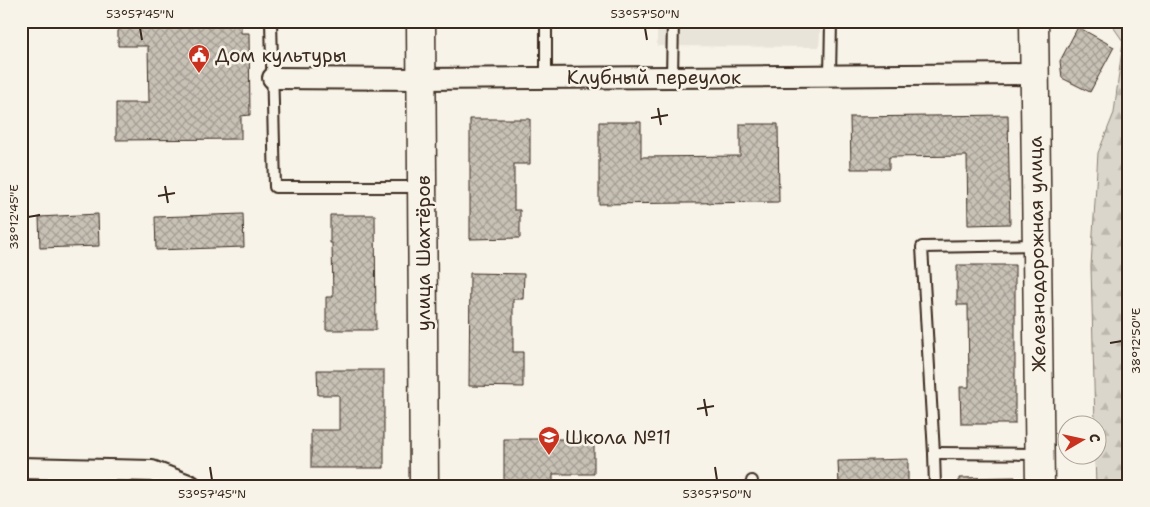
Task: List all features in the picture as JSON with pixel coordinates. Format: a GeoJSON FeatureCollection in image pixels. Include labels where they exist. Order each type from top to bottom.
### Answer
{"type":"FeatureCollection","features":[{"type":"Feature","properties":{"kind":"street","name":"улица Шахтёров"},"geometry":{"type":"LineString","coordinates":[[421,21],[424,486]]}},
{"type":"Feature","properties":{"kind":"street","name":"Железнодорожная улица"},"geometry":{"type":"LineString","coordinates":[[1034,21],[1040,486]]}},
{"type":"Feature","properties":{"kind":"street","name":"Клубный переулок"},"geometry":{"type":"LineString","coordinates":[[273,78],[422,79],[1034,74]]}},
{"type":"Feature","properties":{"kind":"street"},"geometry":{"type":"LineString","coordinates":[[21,468],[152,471],[191,486]]}},
{"type":"Feature","properties":{"kind":"lane"},"geometry":{"type":"LineString","coordinates":[[271,21],[275,187],[422,187]]}},
{"type":"Feature","properties":{"kind":"lane"},"geometry":{"type":"LineString","coordinates":[[546,21],[546,78]]}},
{"type":"Feature","properties":{"kind":"lane"},"geometry":{"type":"LineString","coordinates":[[672,77],[673,21]]}},
{"type":"Feature","properties":{"kind":"lane"},"geometry":{"type":"LineString","coordinates":[[830,76],[831,21]]}},
{"type":"Feature","properties":{"kind":"lane"},"geometry":{"type":"LineString","coordinates":[[935,486],[922,247],[1036,245]]}},
{"type":"Feature","properties":{"kind":"lane"},"geometry":{"type":"LineString","coordinates":[[934,453],[1039,454]]}},
{"type":"Feature","properties":{"kind":"shaded area"},"geometry":{"type":"Polygon","coordinates":[[[657,21],[821,21],[819,47],[657,46],[657,21]]]}},
{"type":"Feature","properties":{"kind":"green space"},"geometry":{"type":"Polygon","coordinates":[[[1109,21],[1129,21],[1129,486],[1096,486],[1095,464],[1108,464],[1108,414],[1095,414],[1091,266],[1098,153],[1114,113],[1123,41],[1109,21]]]}},
{"type":"Feature","properties":{"kind":"building","name":"Дом культуры"},"geometry":{"type":"Polygon","coordinates":[[[118,21],[241,21],[241,33],[249,33],[250,115],[241,116],[241,139],[116,140],[116,103],[149,103],[148,46],[118,46],[118,21]]]}},
{"type":"Feature","properties":{"kind":"building"},"geometry":{"type":"Polygon","coordinates":[[[465,21],[531,21],[531,24],[465,24],[465,21]]]}},
{"type":"Feature","properties":{"kind":"building"},"geometry":{"type":"Polygon","coordinates":[[[561,21],[645,21],[645,24],[561,24],[561,21]]]}},
{"type":"Feature","properties":{"kind":"building"},"geometry":{"type":"Polygon","coordinates":[[[1078,27],[1114,47],[1090,92],[1062,78],[1060,61],[1078,27]]]}},
{"type":"Feature","properties":{"kind":"building"},"geometry":{"type":"Polygon","coordinates":[[[1008,115],[1010,224],[968,225],[967,156],[889,157],[889,169],[851,169],[850,117],[1008,115]]]}},
{"type":"Feature","properties":{"kind":"building"},"geometry":{"type":"Polygon","coordinates":[[[470,119],[530,119],[530,164],[514,164],[514,210],[520,210],[520,238],[470,239],[470,119]]]}},
{"type":"Feature","properties":{"kind":"building"},"geometry":{"type":"Polygon","coordinates":[[[599,122],[641,122],[641,157],[740,156],[740,124],[778,124],[779,202],[599,204],[599,122]]]}},
{"type":"Feature","properties":{"kind":"building"},"geometry":{"type":"Polygon","coordinates":[[[98,214],[99,246],[40,248],[39,217],[98,214]]]}},
{"type":"Feature","properties":{"kind":"building"},"geometry":{"type":"Polygon","coordinates":[[[243,214],[244,247],[156,250],[155,217],[243,214]]]}},
{"type":"Feature","properties":{"kind":"building"},"geometry":{"type":"Polygon","coordinates":[[[330,215],[375,215],[376,330],[326,330],[326,297],[333,297],[330,215]]]}},
{"type":"Feature","properties":{"kind":"building"},"geometry":{"type":"Polygon","coordinates":[[[957,265],[1015,265],[1015,424],[961,424],[960,387],[969,387],[968,305],[957,305],[957,265]]]}},
{"type":"Feature","properties":{"kind":"building"},"geometry":{"type":"Polygon","coordinates":[[[470,273],[524,274],[523,299],[513,299],[513,352],[523,352],[523,387],[469,386],[470,273]]]}},
{"type":"Feature","properties":{"kind":"building"},"geometry":{"type":"Polygon","coordinates":[[[317,370],[384,370],[384,468],[311,468],[311,430],[339,430],[339,395],[318,395],[317,370]]]}},
{"type":"Feature","properties":{"kind":"building","name":"Школа №11"},"geometry":{"type":"Polygon","coordinates":[[[504,439],[594,439],[594,474],[553,474],[553,486],[504,486],[504,439]]]}},
{"type":"Feature","properties":{"kind":"building"},"geometry":{"type":"Polygon","coordinates":[[[908,459],[908,486],[839,486],[838,461],[908,459]]]}},
{"type":"Feature","properties":{"kind":"building"},"geometry":{"type":"Polygon","coordinates":[[[1015,477],[1015,486],[959,486],[959,478],[1015,477]]]}},
{"type":"Feature","properties":{"kind":"place","name":"Дом культуры"},"geometry":{"type":"Point","coordinates":[199,74]}},
{"type":"Feature","properties":{"kind":"place","name":"Школа №11"},"geometry":{"type":"Point","coordinates":[549,456]}}]}
